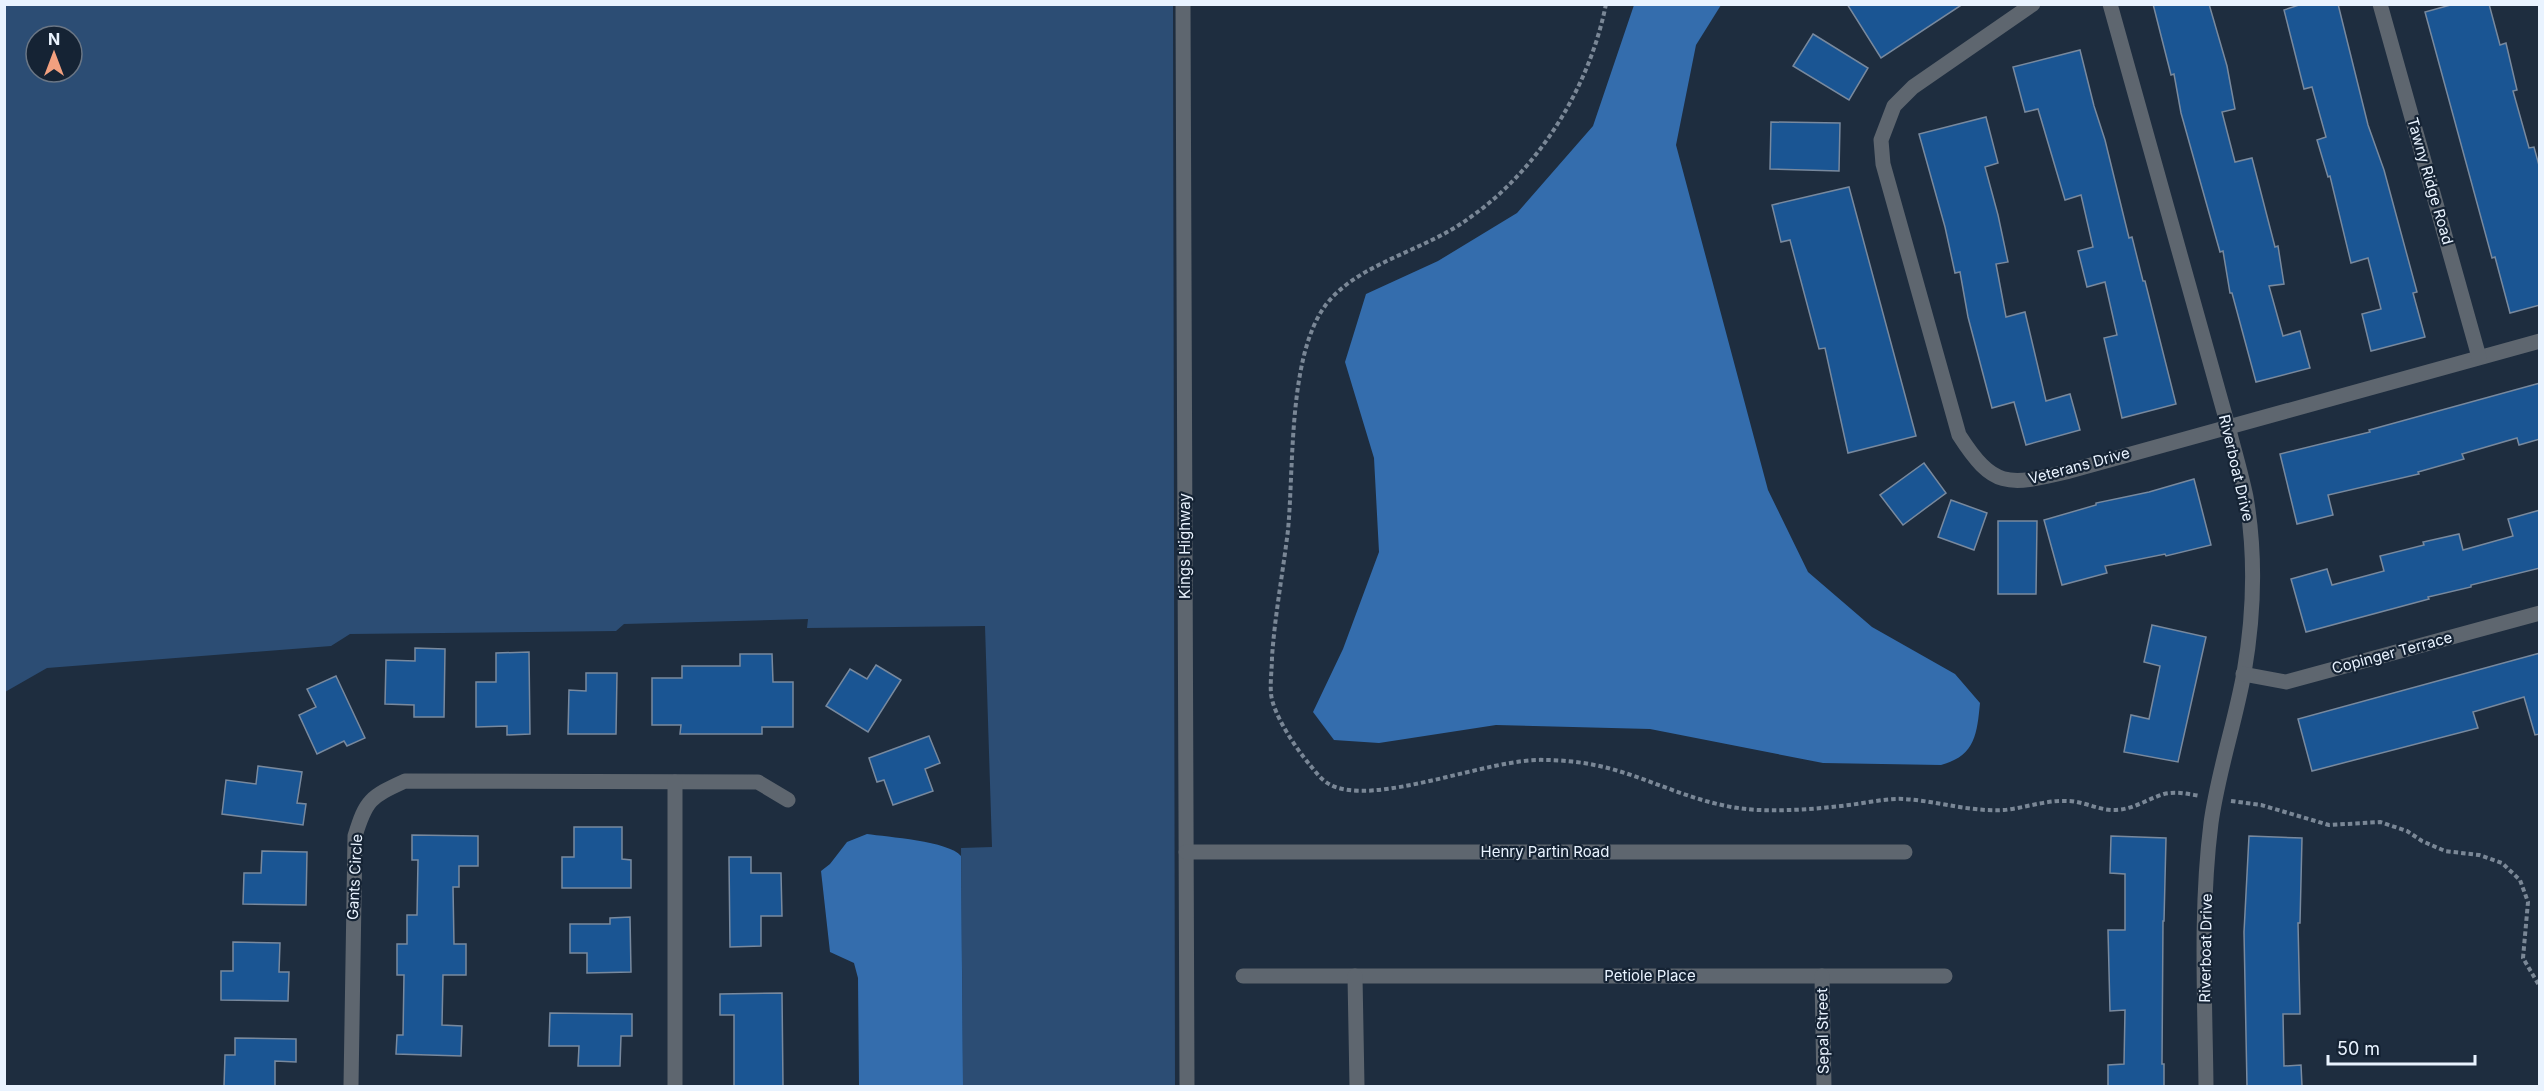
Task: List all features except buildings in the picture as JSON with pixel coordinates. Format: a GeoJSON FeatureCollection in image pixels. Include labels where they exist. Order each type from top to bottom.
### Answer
{"type":"FeatureCollection","features":[{"type":"Feature","properties":{"kind":"street","name":"Kings Highway"},"geometry":{"type":"LineString","coordinates":[[1183,4],[1187,1086]]}},
{"type":"Feature","properties":{"kind":"street","name":"Veterans Drive"},"geometry":{"type":"LineString","coordinates":[[2033,4],[1913,87],[1894,106],[1881,140],[1883,164],[1959,435],[1976,462],[1996,477],[2024,482],[2540,341]]}},
{"type":"Feature","properties":{"kind":"street","name":"Riverboat Drive"},"geometry":{"type":"LineString","coordinates":[[2110,4],[2228,426],[2246,496],[2252,553],[2252,618],[2244,674],[2211,824],[2205,916],[2206,1086]]}},
{"type":"Feature","properties":{"kind":"street","name":"Tawny Ridge Road"},"geometry":{"type":"LineString","coordinates":[[2380,4],[2479,357]]}},
{"type":"Feature","properties":{"kind":"street","name":"Copinger Terrace"},"geometry":{"type":"LineString","coordinates":[[2244,674],[2286,682],[2540,613]]}},
{"type":"Feature","properties":{"kind":"street","name":"Gants Circle"},"geometry":{"type":"LineString","coordinates":[[351,1086],[355,837],[363,809],[378,793],[405,781],[758,782],[788,800]]}},
{"type":"Feature","properties":{"kind":"street"},"geometry":{"type":"LineString","coordinates":[[675,782],[675,1086]]}},
{"type":"Feature","properties":{"kind":"street","name":"Henry Partin Road"},"geometry":{"type":"LineString","coordinates":[[1186,852],[1905,852]]}},
{"type":"Feature","properties":{"kind":"street","name":"Petiole Place"},"geometry":{"type":"LineString","coordinates":[[1243,976],[1945,976]]}},
{"type":"Feature","properties":{"kind":"street"},"geometry":{"type":"LineString","coordinates":[[1355,976],[1357,1086]]}},
{"type":"Feature","properties":{"kind":"street","name":"Sepal Street"},"geometry":{"type":"LineString","coordinates":[[1822,976],[1824,1086]]}},
{"type":"Feature","properties":{"kind":"path"},"geometry":{"type":"LineString","coordinates":[[1606,4],[1600,30],[1572,102],[1540,149],[1508,184],[1473,215],[1449,231],[1345,284],[1327,303],[1306,341],[1298,390],[1288,530],[1274,627],[1270,697],[1306,761],[1328,784],[1351,791],[1399,788],[1467,771],[1539,759],[1586,763],[1613,769],[1686,796],[1752,809],[1803,810],[1901,799],[1964,808],[2003,810],[2056,801],[2073,801],[2117,810],[2129,809],[2164,794],[2181,793],[2261,805],[2329,825],[2380,822],[2407,831],[2445,852],[2479,855],[2502,863],[2520,880],[2528,902],[2523,958],[2540,987]]}},
{"type":"Feature","properties":{"kind":"shaded area"},"geometry":{"type":"Polygon","coordinates":[[[5,5],[1173,5],[1175,1086],[963,1086],[961,848],[992,847],[985,626],[807,628],[808,619],[624,624],[616,631],[350,634],[331,646],[47,668],[5,692],[5,5]]]}},
{"type":"Feature","properties":{"kind":"shaded area"},"geometry":{"type":"Polygon","coordinates":[[[1634,5],[1721,5],[1696,45],[1676,145],[1768,490],[1808,572],[1872,627],[1955,674],[1980,703],[1972,742],[1961,756],[1952,761],[1941,765],[1823,763],[1650,729],[1496,725],[1379,743],[1334,740],[1313,712],[1343,649],[1379,552],[1374,458],[1345,362],[1366,294],[1438,261],[1517,213],[1593,126],[1634,5]]]}},
{"type":"Feature","properties":{"kind":"shaded area"},"geometry":{"type":"Polygon","coordinates":[[[867,834],[931,843],[954,851],[961,856],[963,1086],[859,1086],[858,978],[854,963],[830,952],[821,871],[830,864],[847,842],[867,834]]]}}]}
